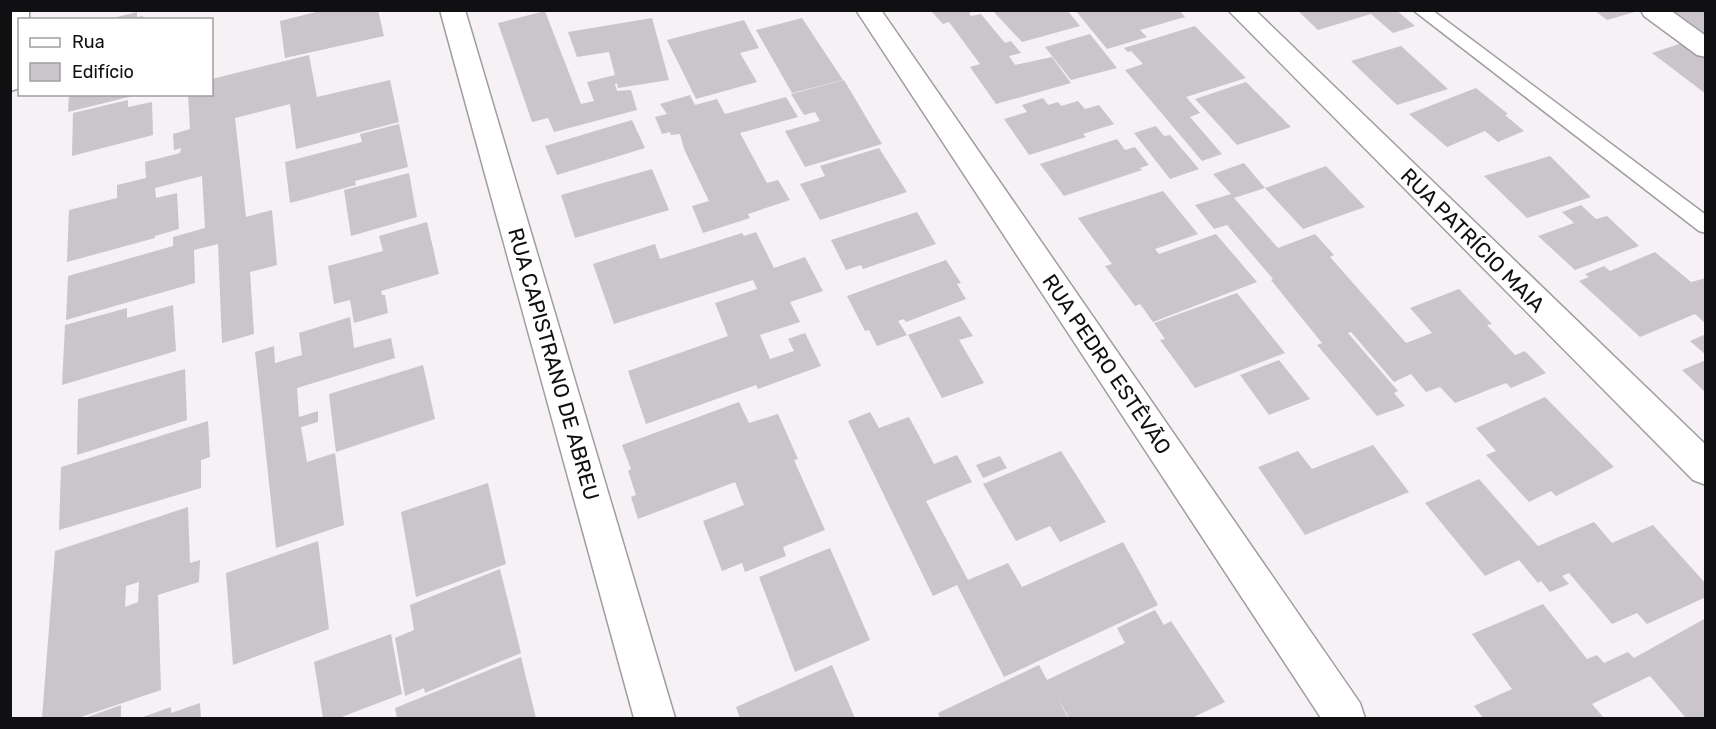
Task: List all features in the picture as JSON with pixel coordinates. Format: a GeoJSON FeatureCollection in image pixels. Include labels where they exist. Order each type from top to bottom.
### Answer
{"type":"FeatureCollection","features":[{"type":"Feature","properties":{"kind":"street"},"geometry":{"type":"LineString","coordinates":[[10,82],[17,10]]}},
{"type":"Feature","properties":{"kind":"street","name":"RUA CAPISTRANO DE ABREU"},"geometry":{"type":"LineString","coordinates":[[452,10],[655,718]]}},
{"type":"Feature","properties":{"kind":"street","name":"RUA PEDRO ESTÊVÃO"},"geometry":{"type":"LineString","coordinates":[[868,10],[1345,718]]}},
{"type":"Feature","properties":{"kind":"street","name":"RUA PATRÍCIO MAIA"},"geometry":{"type":"LineString","coordinates":[[1240,10],[1706,469]]}},
{"type":"Feature","properties":{"kind":"street"},"geometry":{"type":"LineString","coordinates":[[1653,10],[1706,49]]}},
{"type":"Feature","properties":{"kind":"lane"},"geometry":{"type":"LineString","coordinates":[[1421,10],[1706,226]]}},
{"type":"Feature","properties":{"kind":"building"},"geometry":{"type":"Polygon","coordinates":[[[324,10],[378,10],[384,36],[285,58],[280,21],[324,10]]]}},
{"type":"Feature","properties":{"kind":"building"},"geometry":{"type":"Polygon","coordinates":[[[930,10],[975,10],[969,13],[971,16],[981,14],[1005,43],[1011,41],[1021,53],[1009,56],[1015,65],[1052,57],[1071,83],[996,104],[970,67],[980,64],[949,22],[943,24],[930,10]]]}},
{"type":"Feature","properties":{"kind":"building"},"geometry":{"type":"Polygon","coordinates":[[[992,10],[1067,10],[1080,26],[1022,42],[992,10]]]}},
{"type":"Feature","properties":{"kind":"building"},"geometry":{"type":"Polygon","coordinates":[[[1075,10],[1179,10],[1185,17],[1140,30],[1147,37],[1107,49],[1075,10]]]}},
{"type":"Feature","properties":{"kind":"building"},"geometry":{"type":"Polygon","coordinates":[[[1297,10],[1396,10],[1415,26],[1393,33],[1371,14],[1318,30],[1297,10]]]}},
{"type":"Feature","properties":{"kind":"building"},"geometry":{"type":"Polygon","coordinates":[[[1594,10],[1638,10],[1638,11],[1607,20],[1594,10]]]}},
{"type":"Feature","properties":{"kind":"building"},"geometry":{"type":"Polygon","coordinates":[[[1672,10],[1706,10],[1706,34],[1672,10]]]}},
{"type":"Feature","properties":{"kind":"building"},"geometry":{"type":"Polygon","coordinates":[[[545,11],[581,104],[594,101],[587,82],[615,75],[609,52],[577,57],[568,32],[652,18],[669,80],[618,88],[617,83],[615,84],[617,91],[631,90],[637,110],[554,132],[548,118],[532,122],[498,23],[545,11]]]}},
{"type":"Feature","properties":{"kind":"building"},"geometry":{"type":"Polygon","coordinates":[[[137,12],[137,17],[143,16],[143,18],[113,18],[137,12]]]}},
{"type":"Feature","properties":{"kind":"building"},"geometry":{"type":"Polygon","coordinates":[[[802,18],[843,80],[792,93],[756,30],[802,18]]]}},
{"type":"Feature","properties":{"kind":"building"},"geometry":{"type":"Polygon","coordinates":[[[744,20],[759,48],[740,53],[757,82],[696,99],[667,40],[744,20]]]}},
{"type":"Feature","properties":{"kind":"building"},"geometry":{"type":"Polygon","coordinates":[[[1195,26],[1246,78],[1186,97],[1200,113],[1190,117],[1222,154],[1202,161],[1125,70],[1143,64],[1131,51],[1128,52],[1124,48],[1195,26]]]}},
{"type":"Feature","properties":{"kind":"building"},"geometry":{"type":"Polygon","coordinates":[[[1090,34],[1117,68],[1071,80],[1045,47],[1090,34]]]}},
{"type":"Feature","properties":{"kind":"building"},"geometry":{"type":"Polygon","coordinates":[[[1685,42],[1706,58],[1706,94],[1652,53],[1685,42]]]}},
{"type":"Feature","properties":{"kind":"building"},"geometry":{"type":"Polygon","coordinates":[[[1401,46],[1448,89],[1397,105],[1351,61],[1401,46]]]}},
{"type":"Feature","properties":{"kind":"building"},"geometry":{"type":"Polygon","coordinates":[[[309,55],[317,97],[390,80],[399,122],[296,149],[290,104],[235,118],[246,217],[272,210],[277,265],[250,272],[254,334],[222,343],[218,244],[194,250],[195,283],[66,320],[68,276],[173,246],[173,237],[205,228],[202,176],[155,188],[156,198],[177,193],[179,229],[155,236],[155,238],[67,262],[69,210],[117,198],[117,185],[146,178],[145,162],[180,153],[181,148],[174,150],[173,134],[190,129],[188,96],[213,96],[213,79],[309,55]]]}},
{"type":"Feature","properties":{"kind":"building"},"geometry":{"type":"Polygon","coordinates":[[[844,80],[882,144],[805,167],[785,131],[820,121],[815,112],[804,115],[791,94],[844,80]]]}},
{"type":"Feature","properties":{"kind":"building"},"geometry":{"type":"Polygon","coordinates":[[[1246,82],[1291,127],[1237,145],[1195,99],[1246,82]]]}},
{"type":"Feature","properties":{"kind":"building"},"geometry":{"type":"Polygon","coordinates":[[[1476,88],[1508,114],[1505,115],[1524,131],[1498,142],[1485,131],[1447,147],[1409,114],[1476,88]]]}},
{"type":"Feature","properties":{"kind":"building"},"geometry":{"type":"Polygon","coordinates":[[[690,95],[695,105],[717,99],[725,114],[786,97],[798,117],[740,133],[767,183],[778,180],[790,200],[748,214],[750,218],[703,233],[692,206],[709,201],[684,149],[680,134],[671,135],[670,132],[662,134],[655,117],[667,114],[660,104],[690,95]]]}},
{"type":"Feature","properties":{"kind":"building"},"geometry":{"type":"Polygon","coordinates":[[[69,96],[133,96],[68,112],[69,96]]]}},
{"type":"Feature","properties":{"kind":"building"},"geometry":{"type":"Polygon","coordinates":[[[1043,98],[1048,105],[1058,102],[1061,106],[1078,101],[1085,109],[1099,105],[1114,124],[1083,134],[1086,137],[1029,155],[1004,119],[1027,112],[1022,105],[1043,98]]]}},
{"type":"Feature","properties":{"kind":"building"},"geometry":{"type":"Polygon","coordinates":[[[128,100],[128,107],[152,102],[153,135],[72,156],[73,113],[128,100]]]}},
{"type":"Feature","properties":{"kind":"building"},"geometry":{"type":"Polygon","coordinates":[[[632,120],[645,148],[557,175],[545,146],[632,120]]]}},
{"type":"Feature","properties":{"kind":"building"},"geometry":{"type":"Polygon","coordinates":[[[399,124],[408,167],[355,181],[356,185],[290,203],[285,162],[362,142],[360,134],[399,124]]]}},
{"type":"Feature","properties":{"kind":"building"},"geometry":{"type":"Polygon","coordinates":[[[1156,126],[1164,136],[1170,135],[1199,169],[1170,179],[1134,133],[1156,126]]]}},
{"type":"Feature","properties":{"kind":"building"},"geometry":{"type":"Polygon","coordinates":[[[1117,139],[1125,150],[1135,147],[1149,165],[1140,168],[1142,170],[1064,196],[1040,164],[1117,139]]]}},
{"type":"Feature","properties":{"kind":"building"},"geometry":{"type":"Polygon","coordinates":[[[879,148],[907,192],[820,220],[800,184],[825,176],[820,166],[879,148]]]}},
{"type":"Feature","properties":{"kind":"building"},"geometry":{"type":"Polygon","coordinates":[[[1550,156],[1591,197],[1527,218],[1484,176],[1550,156]]]}},
{"type":"Feature","properties":{"kind":"building"},"geometry":{"type":"Polygon","coordinates":[[[1244,163],[1265,188],[1234,198],[1278,248],[1315,234],[1334,255],[1330,257],[1406,343],[1432,333],[1410,308],[1459,289],[1492,324],[1487,325],[1515,355],[1525,351],[1546,373],[1511,388],[1506,383],[1455,403],[1440,387],[1426,392],[1411,374],[1394,382],[1351,332],[1348,333],[1398,391],[1394,393],[1405,406],[1377,416],[1317,345],[1322,343],[1271,280],[1273,279],[1227,225],[1214,229],[1195,205],[1231,194],[1213,174],[1244,163]]]}},
{"type":"Feature","properties":{"kind":"building"},"geometry":{"type":"Polygon","coordinates":[[[1326,166],[1365,207],[1303,229],[1265,188],[1326,166]]]}},
{"type":"Feature","properties":{"kind":"building"},"geometry":{"type":"Polygon","coordinates":[[[652,169],[669,210],[575,238],[561,195],[652,169]]]}},
{"type":"Feature","properties":{"kind":"building"},"geometry":{"type":"Polygon","coordinates":[[[409,173],[417,217],[351,236],[344,190],[409,173]]]}},
{"type":"Feature","properties":{"kind":"building"},"geometry":{"type":"Polygon","coordinates":[[[1163,191],[1198,234],[1155,249],[1159,254],[1216,234],[1257,282],[1153,322],[1140,304],[1135,306],[1105,266],[1112,264],[1078,218],[1163,191]]]}},
{"type":"Feature","properties":{"kind":"building"},"geometry":{"type":"Polygon","coordinates":[[[1581,205],[1596,219],[1607,216],[1639,246],[1575,270],[1538,236],[1574,223],[1562,212],[1581,205]]]}},
{"type":"Feature","properties":{"kind":"building"},"geometry":{"type":"Polygon","coordinates":[[[917,212],[936,244],[863,269],[861,265],[846,270],[831,240],[917,212]]]}},
{"type":"Feature","properties":{"kind":"building"},"geometry":{"type":"Polygon","coordinates":[[[427,222],[439,274],[381,291],[382,295],[385,295],[388,313],[354,323],[350,300],[334,304],[328,266],[383,251],[379,236],[427,222]]]}},
{"type":"Feature","properties":{"kind":"building"},"geometry":{"type":"Polygon","coordinates":[[[756,232],[774,268],[805,257],[823,291],[790,302],[800,322],[760,335],[770,359],[794,351],[788,339],[805,333],[821,366],[758,389],[756,385],[646,424],[628,371],[728,336],[715,303],[757,289],[753,280],[614,324],[593,264],[655,244],[660,259],[742,233],[744,236],[756,232]]]}},
{"type":"Feature","properties":{"kind":"building"},"geometry":{"type":"Polygon","coordinates":[[[1655,252],[1691,282],[1706,278],[1706,324],[1695,314],[1640,337],[1579,281],[1589,277],[1585,274],[1604,266],[1610,271],[1655,252]]]}},
{"type":"Feature","properties":{"kind":"building"},"geometry":{"type":"Polygon","coordinates":[[[946,260],[961,283],[957,284],[966,299],[906,322],[904,319],[898,321],[907,335],[877,346],[869,330],[865,331],[847,296],[946,260]]]}},
{"type":"Feature","properties":{"kind":"building"},"geometry":{"type":"Polygon","coordinates":[[[1237,293],[1285,353],[1195,388],[1160,340],[1165,339],[1154,323],[1237,293]]]}},
{"type":"Feature","properties":{"kind":"building"},"geometry":{"type":"Polygon","coordinates":[[[173,305],[176,351],[62,385],[65,325],[127,308],[127,318],[173,305]]]}},
{"type":"Feature","properties":{"kind":"building"},"geometry":{"type":"Polygon","coordinates":[[[960,316],[973,336],[959,340],[984,383],[942,398],[908,335],[960,316]]]}},
{"type":"Feature","properties":{"kind":"building"},"geometry":{"type":"Polygon","coordinates":[[[350,317],[354,348],[391,338],[395,358],[297,388],[299,417],[318,411],[318,422],[301,427],[307,462],[335,453],[344,525],[276,548],[255,352],[274,346],[275,363],[302,355],[299,333],[350,317]]]}},
{"type":"Feature","properties":{"kind":"building"},"geometry":{"type":"Polygon","coordinates":[[[1706,334],[1706,355],[1690,341],[1706,334]]]}},
{"type":"Feature","properties":{"kind":"building"},"geometry":{"type":"Polygon","coordinates":[[[1279,360],[1310,399],[1269,415],[1240,375],[1279,360]]]}},
{"type":"Feature","properties":{"kind":"building"},"geometry":{"type":"Polygon","coordinates":[[[1706,360],[1706,393],[1682,370],[1706,360]]]}},
{"type":"Feature","properties":{"kind":"building"},"geometry":{"type":"Polygon","coordinates":[[[423,365],[435,419],[336,452],[329,394],[423,365]]]}},
{"type":"Feature","properties":{"kind":"building"},"geometry":{"type":"Polygon","coordinates":[[[185,369],[187,420],[77,455],[78,399],[185,369]]]}},
{"type":"Feature","properties":{"kind":"building"},"geometry":{"type":"Polygon","coordinates":[[[1545,397],[1614,467],[1556,496],[1551,491],[1529,502],[1486,455],[1496,451],[1476,428],[1545,397]]]}},
{"type":"Feature","properties":{"kind":"building"},"geometry":{"type":"Polygon","coordinates":[[[739,402],[749,423],[778,414],[798,459],[794,460],[825,530],[783,547],[786,556],[745,572],[742,563],[722,571],[703,521],[744,505],[735,482],[638,519],[631,497],[636,495],[628,471],[631,469],[622,445],[739,402]]]}},
{"type":"Feature","properties":{"kind":"building"},"geometry":{"type":"Polygon","coordinates":[[[870,412],[879,428],[909,417],[934,464],[957,455],[972,482],[926,501],[968,580],[1008,563],[1022,587],[1123,542],[1158,605],[1004,677],[957,585],[933,596],[848,421],[870,412]]]}},
{"type":"Feature","properties":{"kind":"building"},"geometry":{"type":"Polygon","coordinates":[[[208,421],[210,457],[201,460],[201,488],[59,530],[61,467],[208,421]]]}},
{"type":"Feature","properties":{"kind":"building"},"geometry":{"type":"Polygon","coordinates":[[[1373,445],[1409,492],[1305,535],[1258,467],[1298,451],[1312,469],[1373,445]]]}},
{"type":"Feature","properties":{"kind":"building"},"geometry":{"type":"Polygon","coordinates":[[[1061,451],[1106,522],[1060,542],[1050,526],[1016,541],[983,484],[1061,451]]]}},
{"type":"Feature","properties":{"kind":"building"},"geometry":{"type":"Polygon","coordinates":[[[1000,456],[1007,468],[983,478],[976,465],[1000,456]]]}},
{"type":"Feature","properties":{"kind":"building"},"geometry":{"type":"Polygon","coordinates":[[[1479,479],[1538,546],[1594,522],[1612,543],[1653,525],[1706,584],[1706,597],[1647,624],[1637,613],[1612,624],[1569,573],[1562,576],[1569,584],[1550,592],[1541,581],[1538,583],[1519,560],[1485,576],[1425,503],[1479,479]]]}},
{"type":"Feature","properties":{"kind":"building"},"geometry":{"type":"Polygon","coordinates":[[[488,483],[506,564],[416,597],[401,512],[488,483]]]}},
{"type":"Feature","properties":{"kind":"building"},"geometry":{"type":"Polygon","coordinates":[[[188,507],[190,563],[200,560],[199,582],[158,595],[161,690],[78,718],[42,718],[55,551],[188,507]],[[139,582],[126,586],[125,607],[138,602],[139,582]]]}},
{"type":"Feature","properties":{"kind":"building"},"geometry":{"type":"Polygon","coordinates":[[[318,541],[329,629],[233,665],[226,573],[318,541]]]}},
{"type":"Feature","properties":{"kind":"building"},"geometry":{"type":"Polygon","coordinates":[[[830,548],[870,640],[795,672],[759,577],[830,548]]]}},
{"type":"Feature","properties":{"kind":"building"},"geometry":{"type":"Polygon","coordinates":[[[500,569],[521,653],[425,693],[424,688],[405,696],[395,638],[414,630],[410,605],[500,569]]]}},
{"type":"Feature","properties":{"kind":"building"},"geometry":{"type":"Polygon","coordinates":[[[1543,604],[1587,659],[1597,655],[1604,663],[1628,652],[1634,658],[1706,618],[1706,718],[1686,718],[1650,676],[1592,704],[1604,718],[1483,718],[1474,706],[1512,689],[1472,634],[1543,604]]]}},
{"type":"Feature","properties":{"kind":"building"},"geometry":{"type":"Polygon","coordinates":[[[1155,610],[1164,625],[1171,621],[1225,702],[1192,718],[1069,718],[1058,698],[1068,718],[940,718],[938,713],[1039,665],[1047,680],[1125,643],[1117,628],[1155,610]]]}},
{"type":"Feature","properties":{"kind":"building"},"geometry":{"type":"Polygon","coordinates":[[[391,634],[402,694],[339,718],[323,718],[314,662],[391,634]]]}},
{"type":"Feature","properties":{"kind":"building"},"geometry":{"type":"Polygon","coordinates":[[[521,657],[536,718],[397,718],[395,708],[521,657]]]}},
{"type":"Feature","properties":{"kind":"building"},"geometry":{"type":"Polygon","coordinates":[[[832,665],[855,718],[740,718],[736,707],[832,665]]]}},
{"type":"Feature","properties":{"kind":"building"},"geometry":{"type":"Polygon","coordinates":[[[200,703],[201,718],[140,718],[171,707],[171,713],[200,703]]]}},
{"type":"Feature","properties":{"kind":"building"},"geometry":{"type":"Polygon","coordinates":[[[121,705],[121,718],[85,718],[121,705]]]}}]}
